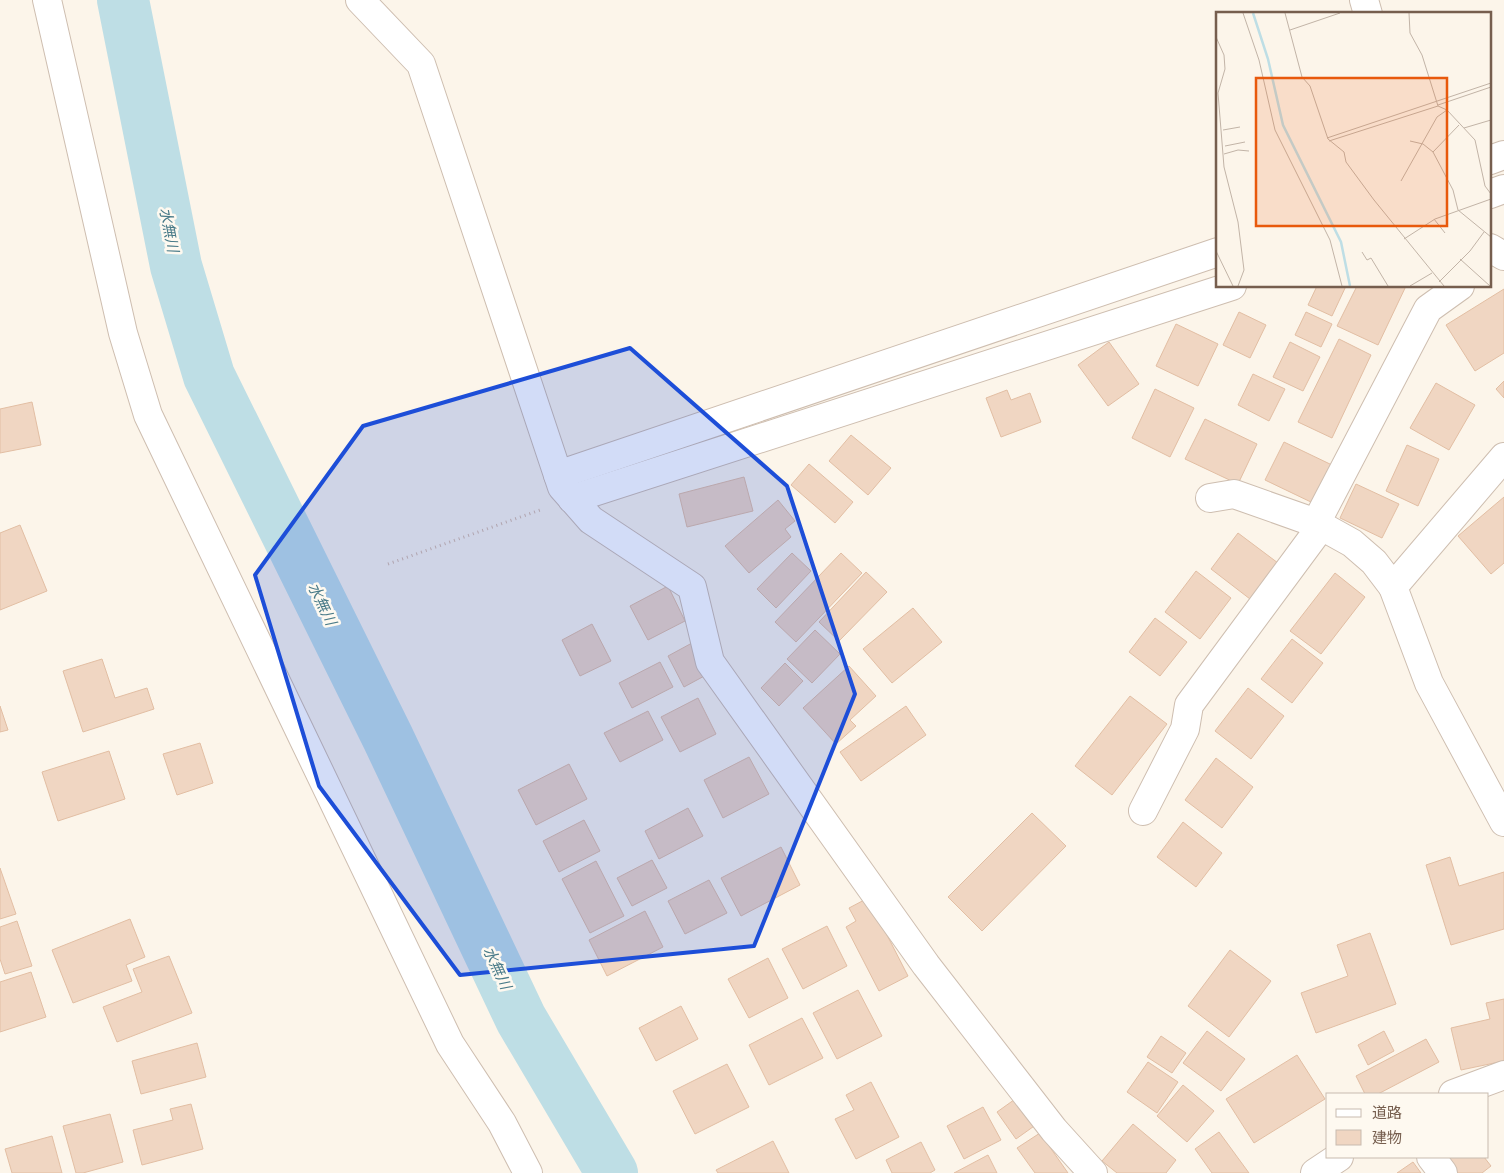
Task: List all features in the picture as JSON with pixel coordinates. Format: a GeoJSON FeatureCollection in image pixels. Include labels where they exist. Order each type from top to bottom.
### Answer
{"type":"FeatureCollection","features":[{"type":"Feature","properties":{"kind":"street"},"geometry":{"type":"LineString","coordinates":[[47,0],[123,333],[148,415],[450,1044],[502,1123],[528,1173]]}},
{"type":"Feature","properties":{"kind":"street"},"geometry":{"type":"LineString","coordinates":[[360,0],[421,64],[562,488],[591,520],[692,587],[710,662],[926,965],[1054,1130],[1093,1173]]}},
{"type":"Feature","properties":{"kind":"street"},"geometry":{"type":"LineString","coordinates":[[558,475],[1216,253]]}},
{"type":"Feature","properties":{"kind":"street"},"geometry":{"type":"LineString","coordinates":[[572,499],[1226,288]]}},
{"type":"Feature","properties":{"kind":"street"},"geometry":{"type":"LineString","coordinates":[[1143,811],[1185,729],[1189,705],[1314,536],[1316,524],[1428,309],[1457,288]]}},
{"type":"Feature","properties":{"kind":"street"},"geometry":{"type":"LineString","coordinates":[[1393,587],[1504,457]]}},
{"type":"Feature","properties":{"kind":"street"},"geometry":{"type":"LineString","coordinates":[[1210,498],[1234,494],[1316,524],[1352,543],[1374,562],[1393,587],[1429,683],[1504,822]]}},
{"type":"Feature","properties":{"kind":"street"},"geometry":{"type":"LineString","coordinates":[[1456,1093],[1504,1075]]}},
{"type":"Feature","properties":{"kind":"street"},"geometry":{"type":"LineString","coordinates":[[1315,1173],[1338,1158]]}},
{"type":"Feature","properties":{"kind":"street"},"geometry":{"type":"LineString","coordinates":[[1432,1158],[1443,1173]]}},
{"type":"Feature","properties":{"kind":"path"},"geometry":{"type":"LineString","coordinates":[[388,564],[572,499]]}},
{"type":"Feature","properties":{"kind":"highlighted area"},"geometry":{"type":"Polygon","coordinates":[[[630,348],[787,486],[855,694],[754,946],[460,975],[319,786],[255,575],[363,426],[630,348]]]}},
{"type":"Feature","properties":{"kind":"building"},"geometry":{"type":"Polygon","coordinates":[[[1316,288],[1345,288],[1332,316],[1308,305],[1316,288]]]}},
{"type":"Feature","properties":{"kind":"building"},"geometry":{"type":"Polygon","coordinates":[[[1356,288],[1405,288],[1378,345],[1337,326],[1356,288]]]}},
{"type":"Feature","properties":{"kind":"building"},"geometry":{"type":"Polygon","coordinates":[[[1504,289],[1504,353],[1475,371],[1446,325],[1504,289]]]}},
{"type":"Feature","properties":{"kind":"building"},"geometry":{"type":"Polygon","coordinates":[[[1239,312],[1266,325],[1250,358],[1223,345],[1239,312]]]}},
{"type":"Feature","properties":{"kind":"building"},"geometry":{"type":"Polygon","coordinates":[[[1306,312],[1332,324],[1321,347],[1295,335],[1306,312]]]}},
{"type":"Feature","properties":{"kind":"building"},"geometry":{"type":"Polygon","coordinates":[[[1176,324],[1218,344],[1198,386],[1156,366],[1176,324]]]}},
{"type":"Feature","properties":{"kind":"building"},"geometry":{"type":"Polygon","coordinates":[[[1339,339],[1371,355],[1332,438],[1298,422],[1339,339]]]}},
{"type":"Feature","properties":{"kind":"building"},"geometry":{"type":"Polygon","coordinates":[[[1109,342],[1139,384],[1108,406],[1078,365],[1109,342]]]}},
{"type":"Feature","properties":{"kind":"building"},"geometry":{"type":"Polygon","coordinates":[[[1290,342],[1320,357],[1303,391],[1273,377],[1290,342]]]}},
{"type":"Feature","properties":{"kind":"building"},"geometry":{"type":"Polygon","coordinates":[[[1253,374],[1285,389],[1269,421],[1238,405],[1253,374]]]}},
{"type":"Feature","properties":{"kind":"building"},"geometry":{"type":"Polygon","coordinates":[[[1504,381],[1504,398],[1496,389],[1504,381]]]}},
{"type":"Feature","properties":{"kind":"building"},"geometry":{"type":"Polygon","coordinates":[[[1436,383],[1475,405],[1449,450],[1410,428],[1436,383]]]}},
{"type":"Feature","properties":{"kind":"building"},"geometry":{"type":"Polygon","coordinates":[[[1155,389],[1194,408],[1170,457],[1132,438],[1155,389]]]}},
{"type":"Feature","properties":{"kind":"building"},"geometry":{"type":"Polygon","coordinates":[[[1007,390],[1011,400],[1030,393],[1041,422],[1001,437],[986,398],[1007,390]]]}},
{"type":"Feature","properties":{"kind":"building"},"geometry":{"type":"Polygon","coordinates":[[[32,402],[41,445],[0,453],[0,409],[32,402]]]}},
{"type":"Feature","properties":{"kind":"building"},"geometry":{"type":"Polygon","coordinates":[[[1205,419],[1257,444],[1238,484],[1185,459],[1205,419]]]}},
{"type":"Feature","properties":{"kind":"building"},"geometry":{"type":"Polygon","coordinates":[[[851,435],[891,468],[868,495],[829,461],[851,435]]]}},
{"type":"Feature","properties":{"kind":"building"},"geometry":{"type":"Polygon","coordinates":[[[1284,442],[1332,465],[1313,503],[1265,480],[1284,442]]]}},
{"type":"Feature","properties":{"kind":"building"},"geometry":{"type":"Polygon","coordinates":[[[1407,445],[1439,459],[1418,506],[1386,491],[1407,445]]]}},
{"type":"Feature","properties":{"kind":"building"},"geometry":{"type":"Polygon","coordinates":[[[809,464],[853,502],[835,523],[791,485],[809,464]]]}},
{"type":"Feature","properties":{"kind":"building"},"geometry":{"type":"Polygon","coordinates":[[[744,477],[753,511],[687,527],[679,494],[744,477]]]}},
{"type":"Feature","properties":{"kind":"building"},"geometry":{"type":"Polygon","coordinates":[[[1356,484],[1399,504],[1382,538],[1340,518],[1356,484]]]}},
{"type":"Feature","properties":{"kind":"building"},"geometry":{"type":"Polygon","coordinates":[[[1504,497],[1504,563],[1491,574],[1458,536],[1504,497]]]}},
{"type":"Feature","properties":{"kind":"building"},"geometry":{"type":"Polygon","coordinates":[[[778,500],[795,521],[785,529],[791,537],[749,573],[725,546],[778,500]]]}},
{"type":"Feature","properties":{"kind":"building"},"geometry":{"type":"Polygon","coordinates":[[[20,525],[47,591],[0,610],[0,533],[20,525]]]}},
{"type":"Feature","properties":{"kind":"building"},"geometry":{"type":"Polygon","coordinates":[[[1238,533],[1278,563],[1250,599],[1211,569],[1238,533]]]}},
{"type":"Feature","properties":{"kind":"building"},"geometry":{"type":"Polygon","coordinates":[[[792,553],[811,571],[776,608],[757,589],[792,553]]]}},
{"type":"Feature","properties":{"kind":"building"},"geometry":{"type":"Polygon","coordinates":[[[841,553],[862,573],[796,642],[775,622],[841,553]]]}},
{"type":"Feature","properties":{"kind":"building"},"geometry":{"type":"Polygon","coordinates":[[[1196,571],[1231,598],[1200,639],[1165,612],[1196,571]]]}},
{"type":"Feature","properties":{"kind":"building"},"geometry":{"type":"Polygon","coordinates":[[[866,572],[887,592],[839,641],[819,622],[866,572]]]}},
{"type":"Feature","properties":{"kind":"building"},"geometry":{"type":"Polygon","coordinates":[[[1335,573],[1365,597],[1321,654],[1290,631],[1335,573]]]}},
{"type":"Feature","properties":{"kind":"building"},"geometry":{"type":"Polygon","coordinates":[[[668,586],[685,621],[648,640],[630,606],[668,586]]]}},
{"type":"Feature","properties":{"kind":"building"},"geometry":{"type":"Polygon","coordinates":[[[913,608],[942,642],[892,683],[863,649],[913,608]]]}},
{"type":"Feature","properties":{"kind":"building"},"geometry":{"type":"Polygon","coordinates":[[[1155,618],[1187,642],[1160,676],[1129,652],[1155,618]]]}},
{"type":"Feature","properties":{"kind":"building"},"geometry":{"type":"Polygon","coordinates":[[[592,624],[611,661],[580,676],[562,640],[592,624]]]}},
{"type":"Feature","properties":{"kind":"building"},"geometry":{"type":"Polygon","coordinates":[[[815,630],[840,654],[812,683],[787,659],[815,630]]]}},
{"type":"Feature","properties":{"kind":"building"},"geometry":{"type":"Polygon","coordinates":[[[1292,639],[1323,663],[1292,703],[1261,679],[1292,639]]]}},
{"type":"Feature","properties":{"kind":"building"},"geometry":{"type":"Polygon","coordinates":[[[692,643],[708,674],[684,687],[668,656],[692,643]]]}},
{"type":"Feature","properties":{"kind":"building"},"geometry":{"type":"Polygon","coordinates":[[[102,659],[115,698],[147,688],[154,709],[83,732],[63,671],[102,659]]]}},
{"type":"Feature","properties":{"kind":"building"},"geometry":{"type":"Polygon","coordinates":[[[660,662],[673,687],[632,708],[619,683],[660,662]]]}},
{"type":"Feature","properties":{"kind":"building"},"geometry":{"type":"Polygon","coordinates":[[[785,663],[803,681],[779,706],[761,688],[785,663]]]}},
{"type":"Feature","properties":{"kind":"building"},"geometry":{"type":"Polygon","coordinates":[[[849,666],[876,696],[850,720],[856,726],[836,744],[803,708],[849,666]]]}},
{"type":"Feature","properties":{"kind":"building"},"geometry":{"type":"Polygon","coordinates":[[[1248,688],[1284,716],[1251,759],[1215,731],[1248,688]]]}},
{"type":"Feature","properties":{"kind":"building"},"geometry":{"type":"Polygon","coordinates":[[[1130,696],[1167,724],[1112,795],[1075,766],[1130,696]]]}},
{"type":"Feature","properties":{"kind":"building"},"geometry":{"type":"Polygon","coordinates":[[[698,698],[716,734],[680,752],[661,717],[698,698]]]}},
{"type":"Feature","properties":{"kind":"building"},"geometry":{"type":"Polygon","coordinates":[[[0,706],[8,730],[0,732],[0,706]]]}},
{"type":"Feature","properties":{"kind":"building"},"geometry":{"type":"Polygon","coordinates":[[[906,706],[926,735],[861,781],[840,752],[906,706]]]}},
{"type":"Feature","properties":{"kind":"building"},"geometry":{"type":"Polygon","coordinates":[[[648,711],[663,740],[620,762],[604,733],[648,711]]]}},
{"type":"Feature","properties":{"kind":"building"},"geometry":{"type":"Polygon","coordinates":[[[200,743],[213,783],[177,795],[163,754],[200,743]]]}},
{"type":"Feature","properties":{"kind":"building"},"geometry":{"type":"Polygon","coordinates":[[[109,751],[125,799],[58,821],[42,772],[109,751]]]}},
{"type":"Feature","properties":{"kind":"building"},"geometry":{"type":"Polygon","coordinates":[[[749,757],[769,794],[723,818],[704,780],[749,757]]]}},
{"type":"Feature","properties":{"kind":"building"},"geometry":{"type":"Polygon","coordinates":[[[1216,758],[1253,787],[1222,828],[1185,800],[1216,758]]]}},
{"type":"Feature","properties":{"kind":"building"},"geometry":{"type":"Polygon","coordinates":[[[569,764],[587,799],[536,825],[518,790],[569,764]]]}},
{"type":"Feature","properties":{"kind":"building"},"geometry":{"type":"Polygon","coordinates":[[[688,808],[703,836],[659,859],[645,831],[688,808]]]}},
{"type":"Feature","properties":{"kind":"building"},"geometry":{"type":"Polygon","coordinates":[[[1032,813],[1066,846],[982,931],[948,897],[1032,813]]]}},
{"type":"Feature","properties":{"kind":"building"},"geometry":{"type":"Polygon","coordinates":[[[584,820],[600,851],[559,872],[543,841],[584,820]]]}},
{"type":"Feature","properties":{"kind":"building"},"geometry":{"type":"Polygon","coordinates":[[[1183,822],[1222,853],[1196,887],[1157,857],[1183,822]]]}},
{"type":"Feature","properties":{"kind":"building"},"geometry":{"type":"Polygon","coordinates":[[[781,847],[800,885],[741,916],[721,878],[781,847]]]}},
{"type":"Feature","properties":{"kind":"building"},"geometry":{"type":"Polygon","coordinates":[[[1450,857],[1459,886],[1504,872],[1504,929],[1451,945],[1426,865],[1450,857]]]}},
{"type":"Feature","properties":{"kind":"building"},"geometry":{"type":"Polygon","coordinates":[[[652,860],[667,888],[632,906],[617,878],[652,860]]]}},
{"type":"Feature","properties":{"kind":"building"},"geometry":{"type":"Polygon","coordinates":[[[596,861],[624,916],[590,933],[562,879],[596,861]]]}},
{"type":"Feature","properties":{"kind":"building"},"geometry":{"type":"Polygon","coordinates":[[[0,868],[16,914],[0,919],[0,868]]]}},
{"type":"Feature","properties":{"kind":"building"},"geometry":{"type":"Polygon","coordinates":[[[709,880],[727,913],[685,934],[668,901],[709,880]]]}},
{"type":"Feature","properties":{"kind":"building"},"geometry":{"type":"Polygon","coordinates":[[[868,898],[908,976],[879,991],[846,927],[856,921],[849,908],[868,898]]]}},
{"type":"Feature","properties":{"kind":"building"},"geometry":{"type":"Polygon","coordinates":[[[645,911],[663,947],[607,976],[589,940],[645,911]]]}},
{"type":"Feature","properties":{"kind":"building"},"geometry":{"type":"Polygon","coordinates":[[[130,919],[145,957],[126,965],[132,981],[73,1003],[52,950],[130,919]]]}},
{"type":"Feature","properties":{"kind":"building"},"geometry":{"type":"Polygon","coordinates":[[[17,921],[32,966],[5,974],[0,959],[0,927],[17,921]]]}},
{"type":"Feature","properties":{"kind":"building"},"geometry":{"type":"Polygon","coordinates":[[[827,926],[847,966],[803,989],[782,949],[827,926]]]}},
{"type":"Feature","properties":{"kind":"building"},"geometry":{"type":"Polygon","coordinates":[[[1370,933],[1396,1004],[1316,1033],[1301,993],[1348,976],[1337,945],[1370,933]]]}},
{"type":"Feature","properties":{"kind":"building"},"geometry":{"type":"Polygon","coordinates":[[[1230,950],[1271,981],[1229,1037],[1188,1006],[1230,950]]]}},
{"type":"Feature","properties":{"kind":"building"},"geometry":{"type":"Polygon","coordinates":[[[169,956],[192,1013],[117,1042],[103,1007],[142,992],[133,969],[169,956]]]}},
{"type":"Feature","properties":{"kind":"building"},"geometry":{"type":"Polygon","coordinates":[[[768,958],[788,998],[749,1018],[728,979],[768,958]]]}},
{"type":"Feature","properties":{"kind":"building"},"geometry":{"type":"Polygon","coordinates":[[[31,972],[46,1017],[0,1032],[0,982],[31,972]]]}},
{"type":"Feature","properties":{"kind":"building"},"geometry":{"type":"Polygon","coordinates":[[[858,990],[882,1036],[837,1059],[813,1013],[858,990]]]}},
{"type":"Feature","properties":{"kind":"building"},"geometry":{"type":"Polygon","coordinates":[[[1504,999],[1504,1061],[1461,1070],[1451,1028],[1490,1019],[1486,1003],[1504,999]]]}},
{"type":"Feature","properties":{"kind":"building"},"geometry":{"type":"Polygon","coordinates":[[[681,1006],[698,1039],[656,1061],[639,1028],[681,1006]]]}},
{"type":"Feature","properties":{"kind":"building"},"geometry":{"type":"Polygon","coordinates":[[[802,1018],[823,1058],[769,1085],[749,1045],[802,1018]]]}},
{"type":"Feature","properties":{"kind":"building"},"geometry":{"type":"Polygon","coordinates":[[[1207,1031],[1245,1059],[1221,1091],[1183,1063],[1207,1031]]]}},
{"type":"Feature","properties":{"kind":"building"},"geometry":{"type":"Polygon","coordinates":[[[1384,1031],[1394,1051],[1368,1065],[1358,1045],[1384,1031]]]}},
{"type":"Feature","properties":{"kind":"building"},"geometry":{"type":"Polygon","coordinates":[[[1161,1036],[1186,1053],[1172,1073],[1147,1057],[1161,1036]]]}},
{"type":"Feature","properties":{"kind":"building"},"geometry":{"type":"Polygon","coordinates":[[[1426,1039],[1439,1062],[1380,1093],[1364,1093],[1356,1076],[1426,1039]]]}},
{"type":"Feature","properties":{"kind":"building"},"geometry":{"type":"Polygon","coordinates":[[[197,1043],[206,1077],[141,1094],[132,1061],[197,1043]]]}},
{"type":"Feature","properties":{"kind":"building"},"geometry":{"type":"Polygon","coordinates":[[[1297,1055],[1325,1099],[1254,1143],[1226,1099],[1297,1055]]]}},
{"type":"Feature","properties":{"kind":"building"},"geometry":{"type":"Polygon","coordinates":[[[1148,1062],[1178,1082],[1157,1113],[1127,1092],[1148,1062]]]}},
{"type":"Feature","properties":{"kind":"building"},"geometry":{"type":"Polygon","coordinates":[[[727,1064],[749,1107],[695,1134],[673,1091],[727,1064]]]}},
{"type":"Feature","properties":{"kind":"building"},"geometry":{"type":"Polygon","coordinates":[[[871,1082],[899,1137],[856,1159],[835,1119],[854,1110],[846,1095],[871,1082]]]}},
{"type":"Feature","properties":{"kind":"building"},"geometry":{"type":"Polygon","coordinates":[[[1183,1085],[1214,1111],[1187,1142],[1157,1116],[1183,1085]]]}},
{"type":"Feature","properties":{"kind":"building"},"geometry":{"type":"Polygon","coordinates":[[[1018,1097],[1037,1124],[1016,1139],[997,1112],[1018,1097]]]}},
{"type":"Feature","properties":{"kind":"building"},"geometry":{"type":"Polygon","coordinates":[[[191,1104],[203,1149],[142,1165],[133,1130],[173,1120],[170,1109],[191,1104]]]}},
{"type":"Feature","properties":{"kind":"building"},"geometry":{"type":"Polygon","coordinates":[[[983,1107],[1001,1140],[964,1159],[947,1126],[983,1107]]]}},
{"type":"Feature","properties":{"kind":"building"},"geometry":{"type":"Polygon","coordinates":[[[110,1114],[123,1162],[83,1173],[76,1173],[63,1126],[110,1114]]]}},
{"type":"Feature","properties":{"kind":"building"},"geometry":{"type":"Polygon","coordinates":[[[1133,1124],[1176,1160],[1166,1173],[1117,1173],[1102,1161],[1133,1124]]]}},
{"type":"Feature","properties":{"kind":"building"},"geometry":{"type":"Polygon","coordinates":[[[1219,1132],[1249,1173],[1212,1173],[1195,1149],[1219,1132]]]}},
{"type":"Feature","properties":{"kind":"building"},"geometry":{"type":"Polygon","coordinates":[[[1040,1133],[1068,1173],[1035,1173],[1017,1148],[1040,1133]]]}},
{"type":"Feature","properties":{"kind":"building"},"geometry":{"type":"Polygon","coordinates":[[[52,1136],[62,1173],[12,1173],[5,1149],[52,1136]]]}},
{"type":"Feature","properties":{"kind":"building"},"geometry":{"type":"Polygon","coordinates":[[[773,1141],[789,1173],[718,1173],[716,1170],[773,1141]]]}},
{"type":"Feature","properties":{"kind":"building"},"geometry":{"type":"Polygon","coordinates":[[[921,1142],[935,1170],[930,1173],[892,1173],[886,1160],[921,1142]]]}},
{"type":"Feature","properties":{"kind":"building"},"geometry":{"type":"Polygon","coordinates":[[[988,1155],[997,1173],[954,1173],[988,1155]]]}},
{"type":"Feature","properties":{"kind":"building"},"geometry":{"type":"Polygon","coordinates":[[[1440,1158],[1485,1158],[1491,1166],[1482,1173],[1451,1173],[1440,1158]]]}},
{"type":"Feature","properties":{"kind":"building"},"geometry":{"type":"Polygon","coordinates":[[[1413,1162],[1421,1173],[1397,1173],[1413,1162]]]}},
{"type":"Feature","properties":{"kind":"waterway","name":"水無川"},"geometry":{"type":"LineString","coordinates":[[123,0],[176,266],[209,376],[388,738],[521,1019],[612,1173]]}}]}
